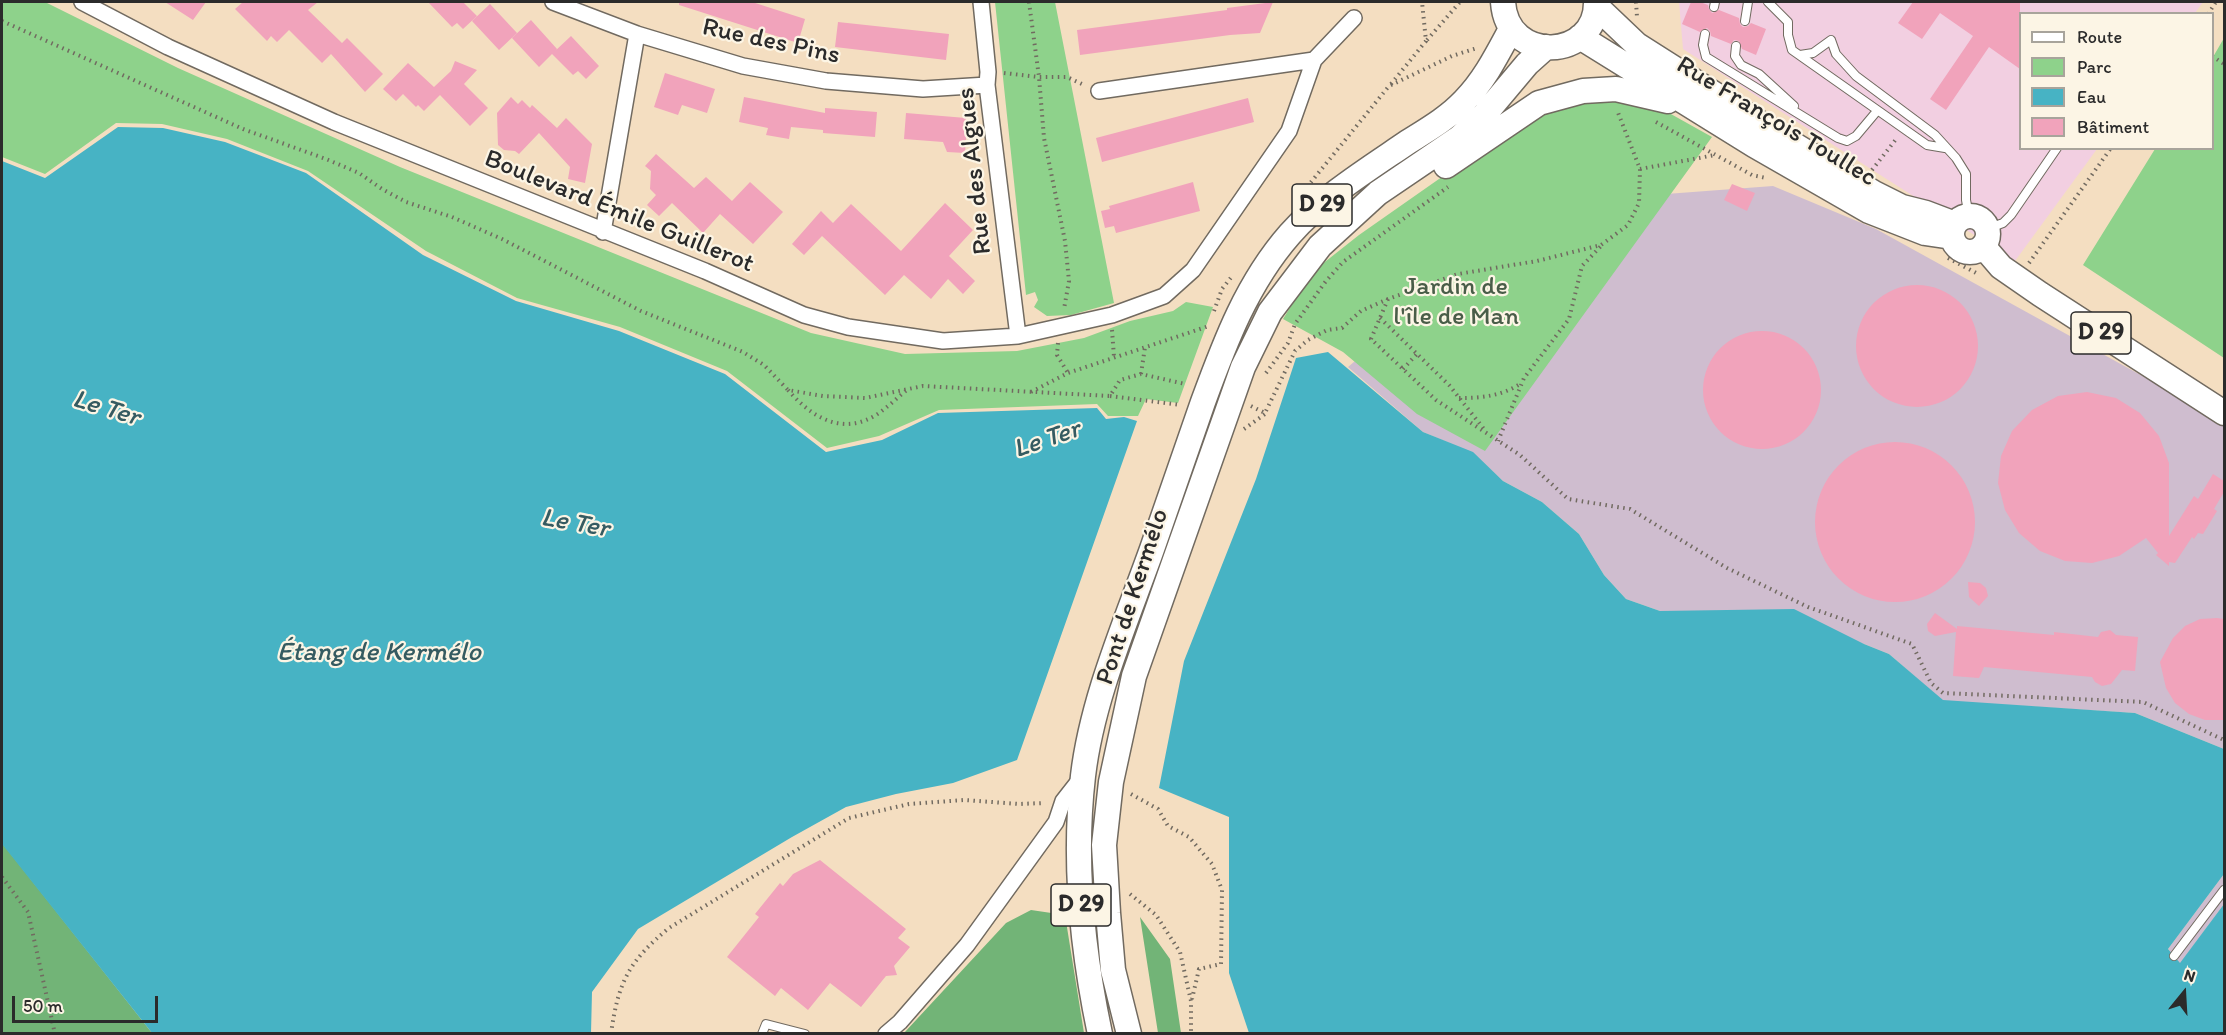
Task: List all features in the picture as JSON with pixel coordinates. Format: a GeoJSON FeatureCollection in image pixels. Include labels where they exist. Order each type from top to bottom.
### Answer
{"type":"FeatureCollection","features":[{"type":"Feature","properties":{"kind":"main road"},"geometry":{"type":"LineString","coordinates":[[1503,2],[1511,29],[1523,39],[1546,47],[1568,45],[1580,37],[1592,20],[1596,4]]}},
{"type":"Feature","properties":{"kind":"main road","name":"Rue François Toullec"},"geometry":{"type":"LineString","coordinates":[[1596,4],[1637,45],[1874,193],[1902,207],[1926,213],[1965,235],[2018,279],[2224,413]]}},
{"type":"Feature","properties":{"kind":"main road","name":"Pont de Kermélo"},"geometry":{"type":"LineString","coordinates":[[1083,776],[1091,733],[1110,668],[1224,346],[1250,289],[1268,261],[1292,231],[1354,178],[1434,125],[1463,102],[1487,73],[1511,29]]}},
{"type":"Feature","properties":{"kind":"main road","name":"Rue François Toullec"},"geometry":{"type":"LineString","coordinates":[[1580,37],[1696,110],[1869,211],[1925,233],[1965,235]]}},
{"type":"Feature","properties":{"kind":"main road","name":"D 29"},"geometry":{"type":"LineString","coordinates":[[1230,432],[1243,367],[1270,312],[1320,246],[1378,193],[1459,138],[1485,114],[1527,64],[1546,47]]}},
{"type":"Feature","properties":{"kind":"main road"},"geometry":{"type":"LineString","coordinates":[[1320,246],[1369,218],[1539,103],[1583,91],[1616,88],[1645,94],[1696,110]]}},
{"type":"Feature","properties":{"kind":"main road","name":"Pont de Kermélo"},"geometry":{"type":"LineString","coordinates":[[1119,787],[1134,676],[1230,432]]}},
{"type":"Feature","properties":{"kind":"main road","name":"D 29"},"geometry":{"type":"LineString","coordinates":[[1083,776],[1079,878],[1089,981],[1100,1034]]}},
{"type":"Feature","properties":{"kind":"main road","name":"D 29"},"geometry":{"type":"LineString","coordinates":[[1119,787],[1104,845],[1113,970],[1129,1034]]}},
{"type":"Feature","properties":{"kind":"street","name":"Boulevard Émile Guillerot"},"geometry":{"type":"LineString","coordinates":[[82,2],[168,47],[334,122],[705,272],[804,315],[848,327],[943,341],[1018,336],[1112,315],[1164,296],[1194,270],[1289,131],[1314,60]]}},
{"type":"Feature","properties":{"kind":"street","name":"Rue des Pins"},"geometry":{"type":"LineString","coordinates":[[553,2],[637,34],[742,66],[826,81],[923,89],[988,79]]}},
{"type":"Feature","properties":{"kind":"street","name":"Rue des Algues"},"geometry":{"type":"LineString","coordinates":[[981,2],[1018,336]]}},
{"type":"Feature","properties":{"kind":"street"},"geometry":{"type":"LineString","coordinates":[[1099,91],[1314,60],[1354,18]]}},
{"type":"Feature","properties":{"kind":"street"},"geometry":{"type":"LineString","coordinates":[[603,232],[637,34]]}},
{"type":"Feature","properties":{"kind":"street"},"geometry":{"type":"LineString","coordinates":[[886,1034],[900,1022],[967,945],[1056,822],[1063,801],[1083,776]]}},
{"type":"Feature","properties":{"kind":"lane"},"geometry":{"type":"LineString","coordinates":[[1745,21],[1748,2]]}},
{"type":"Feature","properties":{"kind":"lane"},"geometry":{"type":"LineString","coordinates":[[1768,2],[1788,22],[1788,35],[1792,50],[1927,145],[1945,148]]}},
{"type":"Feature","properties":{"kind":"lane"},"geometry":{"type":"LineString","coordinates":[[1705,34],[1703,45],[1706,57],[1801,113],[1838,138],[1847,141],[1856,136],[1878,111]]}},
{"type":"Feature","properties":{"kind":"lane"},"geometry":{"type":"LineString","coordinates":[[1800,55],[1813,53],[1831,40],[1836,54],[1856,76],[1935,135],[1964,169],[1965,235],[2003,223],[2012,215],[2056,150]]}},
{"type":"Feature","properties":{"kind":"lane"},"geometry":{"type":"LineString","coordinates":[[1736,46],[1735,56],[1741,65],[1759,74],[1801,113]]}},
{"type":"Feature","properties":{"kind":"lane"},"geometry":{"type":"LineString","coordinates":[[2174,956],[2224,890]]}},
{"type":"Feature","properties":{"kind":"lane"},"geometry":{"type":"LineString","coordinates":[[762,1034],[766,1024],[805,1034]]}},
{"type":"Feature","properties":{"kind":"path"},"geometry":{"type":"LineString","coordinates":[[1029,2],[1044,138],[1065,241],[1070,281],[1060,327],[1057,355],[1068,373]]}},
{"type":"Feature","properties":{"kind":"path"},"geometry":{"type":"LineString","coordinates":[[1422,2],[1426,41]]}},
{"type":"Feature","properties":{"kind":"path"},"geometry":{"type":"LineString","coordinates":[[1389,86],[1460,2]]}},
{"type":"Feature","properties":{"kind":"path"},"geometry":{"type":"LineString","coordinates":[[2,21],[243,129],[358,173],[406,202],[452,217],[502,239],[641,311],[743,352],[764,365],[801,405],[821,419],[844,424],[864,420],[878,414],[911,388]]}},
{"type":"Feature","properties":{"kind":"path"},"geometry":{"type":"LineString","coordinates":[[988,79],[1066,77],[1099,91]]}},
{"type":"Feature","properties":{"kind":"path"},"geometry":{"type":"LineString","coordinates":[[1498,441],[1521,383],[1569,319],[1582,266],[1601,245],[1628,225],[1639,202],[1640,170],[1615,106],[1623,109]]}},
{"type":"Feature","properties":{"kind":"path"},"geometry":{"type":"LineString","coordinates":[[1652,120],[1752,175],[1771,179]]}},
{"type":"Feature","properties":{"kind":"path"},"geometry":{"type":"LineString","coordinates":[[1870,173],[1899,135]]}},
{"type":"Feature","properties":{"kind":"path"},"geometry":{"type":"LineString","coordinates":[[2018,279],[2110,150]]}},
{"type":"Feature","properties":{"kind":"path"},"geometry":{"type":"LineString","coordinates":[[1640,170],[1715,155]]}},
{"type":"Feature","properties":{"kind":"path"},"geometry":{"type":"LineString","coordinates":[[1263,380],[1287,343],[1295,324],[1326,280],[1343,262],[1454,183]]}},
{"type":"Feature","properties":{"kind":"path"},"geometry":{"type":"LineString","coordinates":[[1965,235],[1980,275]]}},
{"type":"Feature","properties":{"kind":"path"},"geometry":{"type":"LineString","coordinates":[[1230,432],[1265,413],[1295,351],[1308,340],[1327,330],[1342,328],[1361,311],[1458,274],[1537,261],[1601,245]]}},
{"type":"Feature","properties":{"kind":"path"},"geometry":{"type":"LineString","coordinates":[[1388,299],[1371,339],[1437,400],[1520,455],[1568,499],[1630,509],[1727,568],[1798,602],[1912,644],[1931,683],[1943,693],[2143,702],[2224,740]]}},
{"type":"Feature","properties":{"kind":"path"},"geometry":{"type":"LineString","coordinates":[[1112,315],[1114,357]]}},
{"type":"Feature","properties":{"kind":"path"},"geometry":{"type":"LineString","coordinates":[[1380,318],[1459,398],[1487,433]]}},
{"type":"Feature","properties":{"kind":"path"},"geometry":{"type":"LineString","coordinates":[[1031,392],[1068,373],[1209,326]]}},
{"type":"Feature","properties":{"kind":"path"},"geometry":{"type":"LineString","coordinates":[[1141,374],[1145,347]]}},
{"type":"Feature","properties":{"kind":"path"},"geometry":{"type":"LineString","coordinates":[[1403,369],[1417,354]]}},
{"type":"Feature","properties":{"kind":"path"},"geometry":{"type":"LineString","coordinates":[[1110,396],[1120,380],[1141,374],[1185,384]]}},
{"type":"Feature","properties":{"kind":"path"},"geometry":{"type":"LineString","coordinates":[[1459,398],[1493,396],[1521,383]]}},
{"type":"Feature","properties":{"kind":"path"},"geometry":{"type":"LineString","coordinates":[[788,390],[823,396],[865,398],[923,386],[966,387],[1110,396],[1182,405]]}},
{"type":"Feature","properties":{"kind":"path"},"geometry":{"type":"LineString","coordinates":[[1255,397],[1251,406],[1265,413]]}},
{"type":"Feature","properties":{"kind":"path"},"geometry":{"type":"LineString","coordinates":[[1119,787],[1126,803]]}},
{"type":"Feature","properties":{"kind":"path"},"geometry":{"type":"LineString","coordinates":[[1119,787],[1158,809],[1168,826],[1189,837],[1212,864],[1222,890],[1221,964],[1199,969],[1191,1001]]}},
{"type":"Feature","properties":{"kind":"path"},"geometry":{"type":"LineString","coordinates":[[611,1034],[614,1010],[622,983],[645,947],[669,928],[849,818],[909,804],[964,800],[1019,804],[1063,801]]}},
{"type":"Feature","properties":{"kind":"path"},"geometry":{"type":"LineString","coordinates":[[2,877],[28,912],[55,1034]]}},
{"type":"Feature","properties":{"kind":"path"},"geometry":{"type":"LineString","coordinates":[[1128,886],[1130,895],[1156,915],[1180,952],[1191,1001],[1191,1034]]}},
{"type":"Feature","properties":{"kind":"shaded area"},"geometry":{"type":"Polygon","coordinates":[[[1679,2],[2203,2],[2196,12],[2019,12],[2019,150],[2096,150],[2015,261],[1683,49],[1679,2]]]}},
{"type":"Feature","properties":{"kind":"shaded area"},"geometry":{"type":"Polygon","coordinates":[[[1773,186],[1876,229],[2224,421],[2224,749],[2135,713],[1943,701],[1889,654],[1864,644],[1660,611],[1626,599],[1604,575],[1579,534],[1542,502],[1503,481],[1473,453],[1423,432],[1348,367],[1507,232],[1666,194],[1773,186]]]}},
{"type":"Feature","properties":{"kind":"shaded area"},"geometry":{"type":"Polygon","coordinates":[[[2224,874],[2224,904],[2180,964],[2168,949],[2224,874]]]}},
{"type":"Feature","properties":{"kind":"green space"},"geometry":{"type":"Polygon","coordinates":[[[2,2],[45,2],[178,68],[400,167],[811,333],[905,354],[1017,351],[1084,338],[1130,321],[1173,311],[1186,302],[1213,307],[1178,403],[1146,399],[1138,416],[1108,416],[1097,404],[939,410],[879,436],[827,448],[727,371],[620,327],[517,298],[426,251],[308,171],[227,139],[162,124],[116,123],[45,174],[2,157],[2,2]]]}},
{"type":"Feature","properties":{"kind":"green space"},"geometry":{"type":"Polygon","coordinates":[[[995,2],[1055,2],[1114,303],[1071,315],[1047,316],[1034,307],[1038,300],[1035,292],[1026,295],[995,2]]]}},
{"type":"Feature","properties":{"kind":"green space"},"geometry":{"type":"Polygon","coordinates":[[[2224,38],[2224,358],[2083,265],[2154,150],[2214,150],[2214,55],[2224,38]]]}},
{"type":"Feature","properties":{"kind":"green space","name":"Jardin de l'île de Man"},"geometry":{"type":"Polygon","coordinates":[[[1594,95],[1653,104],[1712,137],[1485,451],[1417,414],[1343,352],[1283,319],[1299,293],[1321,265],[1359,235],[1536,111],[1594,95]]]}},
{"type":"Feature","properties":{"kind":"green space"},"geometry":{"type":"Polygon","coordinates":[[[3,844],[152,1033],[2,1034],[3,844]]]}},
{"type":"Feature","properties":{"kind":"green space"},"geometry":{"type":"Polygon","coordinates":[[[1031,910],[1065,915],[1084,1033],[904,1033],[1006,923],[1031,910]]]}},
{"type":"Feature","properties":{"kind":"green space"},"geometry":{"type":"Polygon","coordinates":[[[1140,917],[1170,959],[1181,1033],[1158,1033],[1140,917]]]}},
{"type":"Feature","properties":{"kind":"water","name":"Étang de Kermélo"},"geometry":{"type":"Polygon","coordinates":[[[118,127],[163,128],[225,142],[306,173],[423,255],[516,301],[619,331],[725,374],[826,452],[882,440],[938,413],[1097,408],[1106,419],[1124,417],[1137,421],[1017,760],[953,783],[846,807],[638,929],[592,992],[591,1033],[152,1033],[2,844],[2,161],[45,178],[118,127]]]}},
{"type":"Feature","properties":{"kind":"water"},"geometry":{"type":"Polygon","coordinates":[[[1328,352],[1423,432],[1473,452],[1503,481],[1542,502],[1579,534],[1604,575],[1626,599],[1660,611],[1794,609],[1889,654],[1943,700],[2135,713],[2224,749],[2224,874],[2168,949],[2180,963],[2224,904],[2224,1033],[1249,1033],[1229,973],[1229,817],[1159,788],[1184,661],[1256,479],[1296,358],[1328,352]]]}},
{"type":"Feature","properties":{"kind":"building"},"geometry":{"type":"Polygon","coordinates":[[[165,2],[206,2],[193,20],[165,2]]]}},
{"type":"Feature","properties":{"kind":"building"},"geometry":{"type":"Polygon","coordinates":[[[243,2],[318,2],[308,10],[342,43],[347,38],[383,74],[365,92],[331,54],[322,63],[289,30],[277,42],[271,36],[267,41],[235,9],[243,2]]]}},
{"type":"Feature","properties":{"kind":"building"},"geometry":{"type":"Polygon","coordinates":[[[428,2],[463,2],[477,16],[463,29],[457,23],[452,27],[428,2]]]}},
{"type":"Feature","properties":{"kind":"building"},"geometry":{"type":"Polygon","coordinates":[[[679,2],[752,2],[805,19],[798,43],[679,5],[679,2]]]}},
{"type":"Feature","properties":{"kind":"building"},"geometry":{"type":"Polygon","coordinates":[[[1273,2],[1260,33],[1080,55],[1077,30],[1273,2]]]}},
{"type":"Feature","properties":{"kind":"building"},"geometry":{"type":"Polygon","coordinates":[[[1691,2],[1708,5],[1712,13],[1719,10],[1739,18],[1743,27],[1751,23],[1766,29],[1756,55],[1742,49],[1739,41],[1734,40],[1731,44],[1711,36],[1707,28],[1700,32],[1682,24],[1691,2]]]}},
{"type":"Feature","properties":{"kind":"building"},"geometry":{"type":"Polygon","coordinates":[[[1913,2],[2020,2],[2019,68],[1989,47],[1946,110],[1930,99],[1973,36],[1940,13],[1922,39],[1898,23],[1913,2]]]}},
{"type":"Feature","properties":{"kind":"building"},"geometry":{"type":"Polygon","coordinates":[[[490,4],[517,33],[499,50],[472,21],[490,4]]]}},
{"type":"Feature","properties":{"kind":"building"},"geometry":{"type":"Polygon","coordinates":[[[531,20],[557,49],[554,52],[571,36],[599,66],[586,79],[578,71],[573,75],[552,54],[539,67],[512,38],[531,20]]]}},
{"type":"Feature","properties":{"kind":"building"},"geometry":{"type":"Polygon","coordinates":[[[838,22],[949,34],[946,60],[835,47],[838,22]]]}},
{"type":"Feature","properties":{"kind":"building"},"geometry":{"type":"Polygon","coordinates":[[[455,61],[477,70],[464,84],[488,108],[470,126],[440,95],[424,111],[418,105],[416,107],[403,94],[396,101],[383,89],[408,63],[434,87],[451,71],[455,61]]]}},
{"type":"Feature","properties":{"kind":"building"},"geometry":{"type":"Polygon","coordinates":[[[665,73],[715,89],[707,113],[682,105],[678,115],[654,107],[665,73]]]}},
{"type":"Feature","properties":{"kind":"building"},"geometry":{"type":"Polygon","coordinates":[[[511,97],[518,104],[522,100],[530,108],[532,105],[557,128],[566,118],[592,144],[585,183],[568,179],[570,167],[539,133],[519,154],[515,151],[504,150],[498,145],[497,113],[511,97]]]}},
{"type":"Feature","properties":{"kind":"building"},"geometry":{"type":"Polygon","coordinates":[[[744,97],[825,113],[825,108],[877,112],[875,137],[823,133],[823,130],[791,127],[789,139],[766,135],[768,128],[739,122],[744,97]]]}},
{"type":"Feature","properties":{"kind":"building"},"geometry":{"type":"Polygon","coordinates":[[[1248,98],[1254,122],[1102,162],[1096,138],[1248,98]]]}},
{"type":"Feature","properties":{"kind":"building"},"geometry":{"type":"Polygon","coordinates":[[[906,113],[966,118],[965,153],[947,152],[943,142],[904,139],[906,113]]]}},
{"type":"Feature","properties":{"kind":"building"},"geometry":{"type":"Polygon","coordinates":[[[656,154],[694,188],[706,177],[732,201],[750,182],[783,212],[753,244],[720,214],[703,233],[672,203],[659,216],[647,205],[656,195],[650,189],[651,171],[645,166],[656,154]]]}},
{"type":"Feature","properties":{"kind":"building"},"geometry":{"type":"Polygon","coordinates":[[[1193,182],[1200,211],[1116,233],[1114,226],[1105,228],[1101,211],[1110,209],[1109,206],[1193,182]]]}},
{"type":"Feature","properties":{"kind":"building"},"geometry":{"type":"Polygon","coordinates":[[[1732,184],[1755,193],[1747,211],[1724,200],[1732,184]]]}},
{"type":"Feature","properties":{"kind":"building"},"geometry":{"type":"Polygon","coordinates":[[[945,203],[973,230],[949,256],[975,281],[963,294],[948,279],[931,299],[904,275],[885,295],[822,236],[804,255],[792,244],[821,211],[833,223],[851,204],[901,251],[945,203]]]}},
{"type":"Feature","properties":{"kind":"building"},"geometry":{"type":"Polygon","coordinates":[[[1917,285],[1940,290],[1951,295],[1960,303],[1968,312],[1973,323],[1978,346],[1973,369],[1968,380],[1960,389],[1951,397],[1940,402],[1917,407],[1894,402],[1883,397],[1874,389],[1866,380],[1861,369],[1856,346],[1861,323],[1866,312],[1874,303],[1883,295],[1894,290],[1917,285]]]}},
{"type":"Feature","properties":{"kind":"building"},"geometry":{"type":"Polygon","coordinates":[[[1762,331],[1773,332],[1795,341],[1811,357],[1820,379],[1820,401],[1811,423],[1795,439],[1773,448],[1762,449],[1751,448],[1729,439],[1713,423],[1704,401],[1703,390],[1704,379],[1713,357],[1729,341],[1751,332],[1762,331]]]}},
{"type":"Feature","properties":{"kind":"building"},"geometry":{"type":"Polygon","coordinates":[[[2087,392],[2116,398],[2140,413],[2159,436],[2169,463],[2169,536],[2194,496],[2198,499],[2213,474],[2224,481],[2224,492],[2214,509],[2217,511],[2203,534],[2198,533],[2194,539],[2192,537],[2175,563],[2169,562],[2169,566],[2156,555],[2158,553],[2146,538],[2119,556],[2092,563],[2065,561],[2040,551],[2019,533],[2005,510],[1998,483],[2001,456],[2012,431],[2032,410],[2058,396],[2087,392]]]}},
{"type":"Feature","properties":{"kind":"building"},"geometry":{"type":"Polygon","coordinates":[[[1895,442],[1911,443],[1926,448],[1940,455],[1952,465],[1962,477],[1969,491],[1974,506],[1974,538],[1969,553],[1962,567],[1952,579],[1940,589],[1926,596],[1911,601],[1895,602],[1879,601],[1864,596],[1850,589],[1838,579],[1828,567],[1821,553],[1816,538],[1815,522],[1816,506],[1821,491],[1828,477],[1838,465],[1850,455],[1864,448],[1879,443],[1895,442]]]}},
{"type":"Feature","properties":{"kind":"building"},"geometry":{"type":"Polygon","coordinates":[[[1968,582],[1980,583],[1986,588],[1988,596],[1979,606],[1969,597],[1968,582]]]}},
{"type":"Feature","properties":{"kind":"building"},"geometry":{"type":"Polygon","coordinates":[[[1935,613],[1957,629],[1957,626],[2098,637],[2101,632],[2110,630],[2116,635],[2138,637],[2135,671],[2122,670],[2111,684],[2102,686],[2092,677],[1984,667],[1979,678],[1953,676],[1956,632],[1935,636],[1928,631],[1927,624],[1935,613]]]}},
{"type":"Feature","properties":{"kind":"building"},"geometry":{"type":"Polygon","coordinates":[[[2200,619],[2224,619],[2224,720],[2205,720],[2189,714],[2175,703],[2166,688],[2160,662],[2173,638],[2185,626],[2200,619]]]}},
{"type":"Feature","properties":{"kind":"building"},"geometry":{"type":"Polygon","coordinates":[[[820,860],[906,929],[898,938],[910,947],[894,966],[897,975],[886,976],[861,1007],[830,983],[808,1010],[781,988],[775,996],[727,957],[759,917],[755,914],[780,883],[783,886],[793,874],[820,860]]]}},
{"type":"Feature","properties":{"kind":"water label","name":"Le Ter"},"geometry":{"type":"Point","coordinates":[106,409]}},
{"type":"Feature","properties":{"kind":"water label","name":"Le Ter"},"geometry":{"type":"Point","coordinates":[1047,440]}},
{"type":"Feature","properties":{"kind":"water label","name":"Le Ter"},"geometry":{"type":"Point","coordinates":[575,524]}}]}
